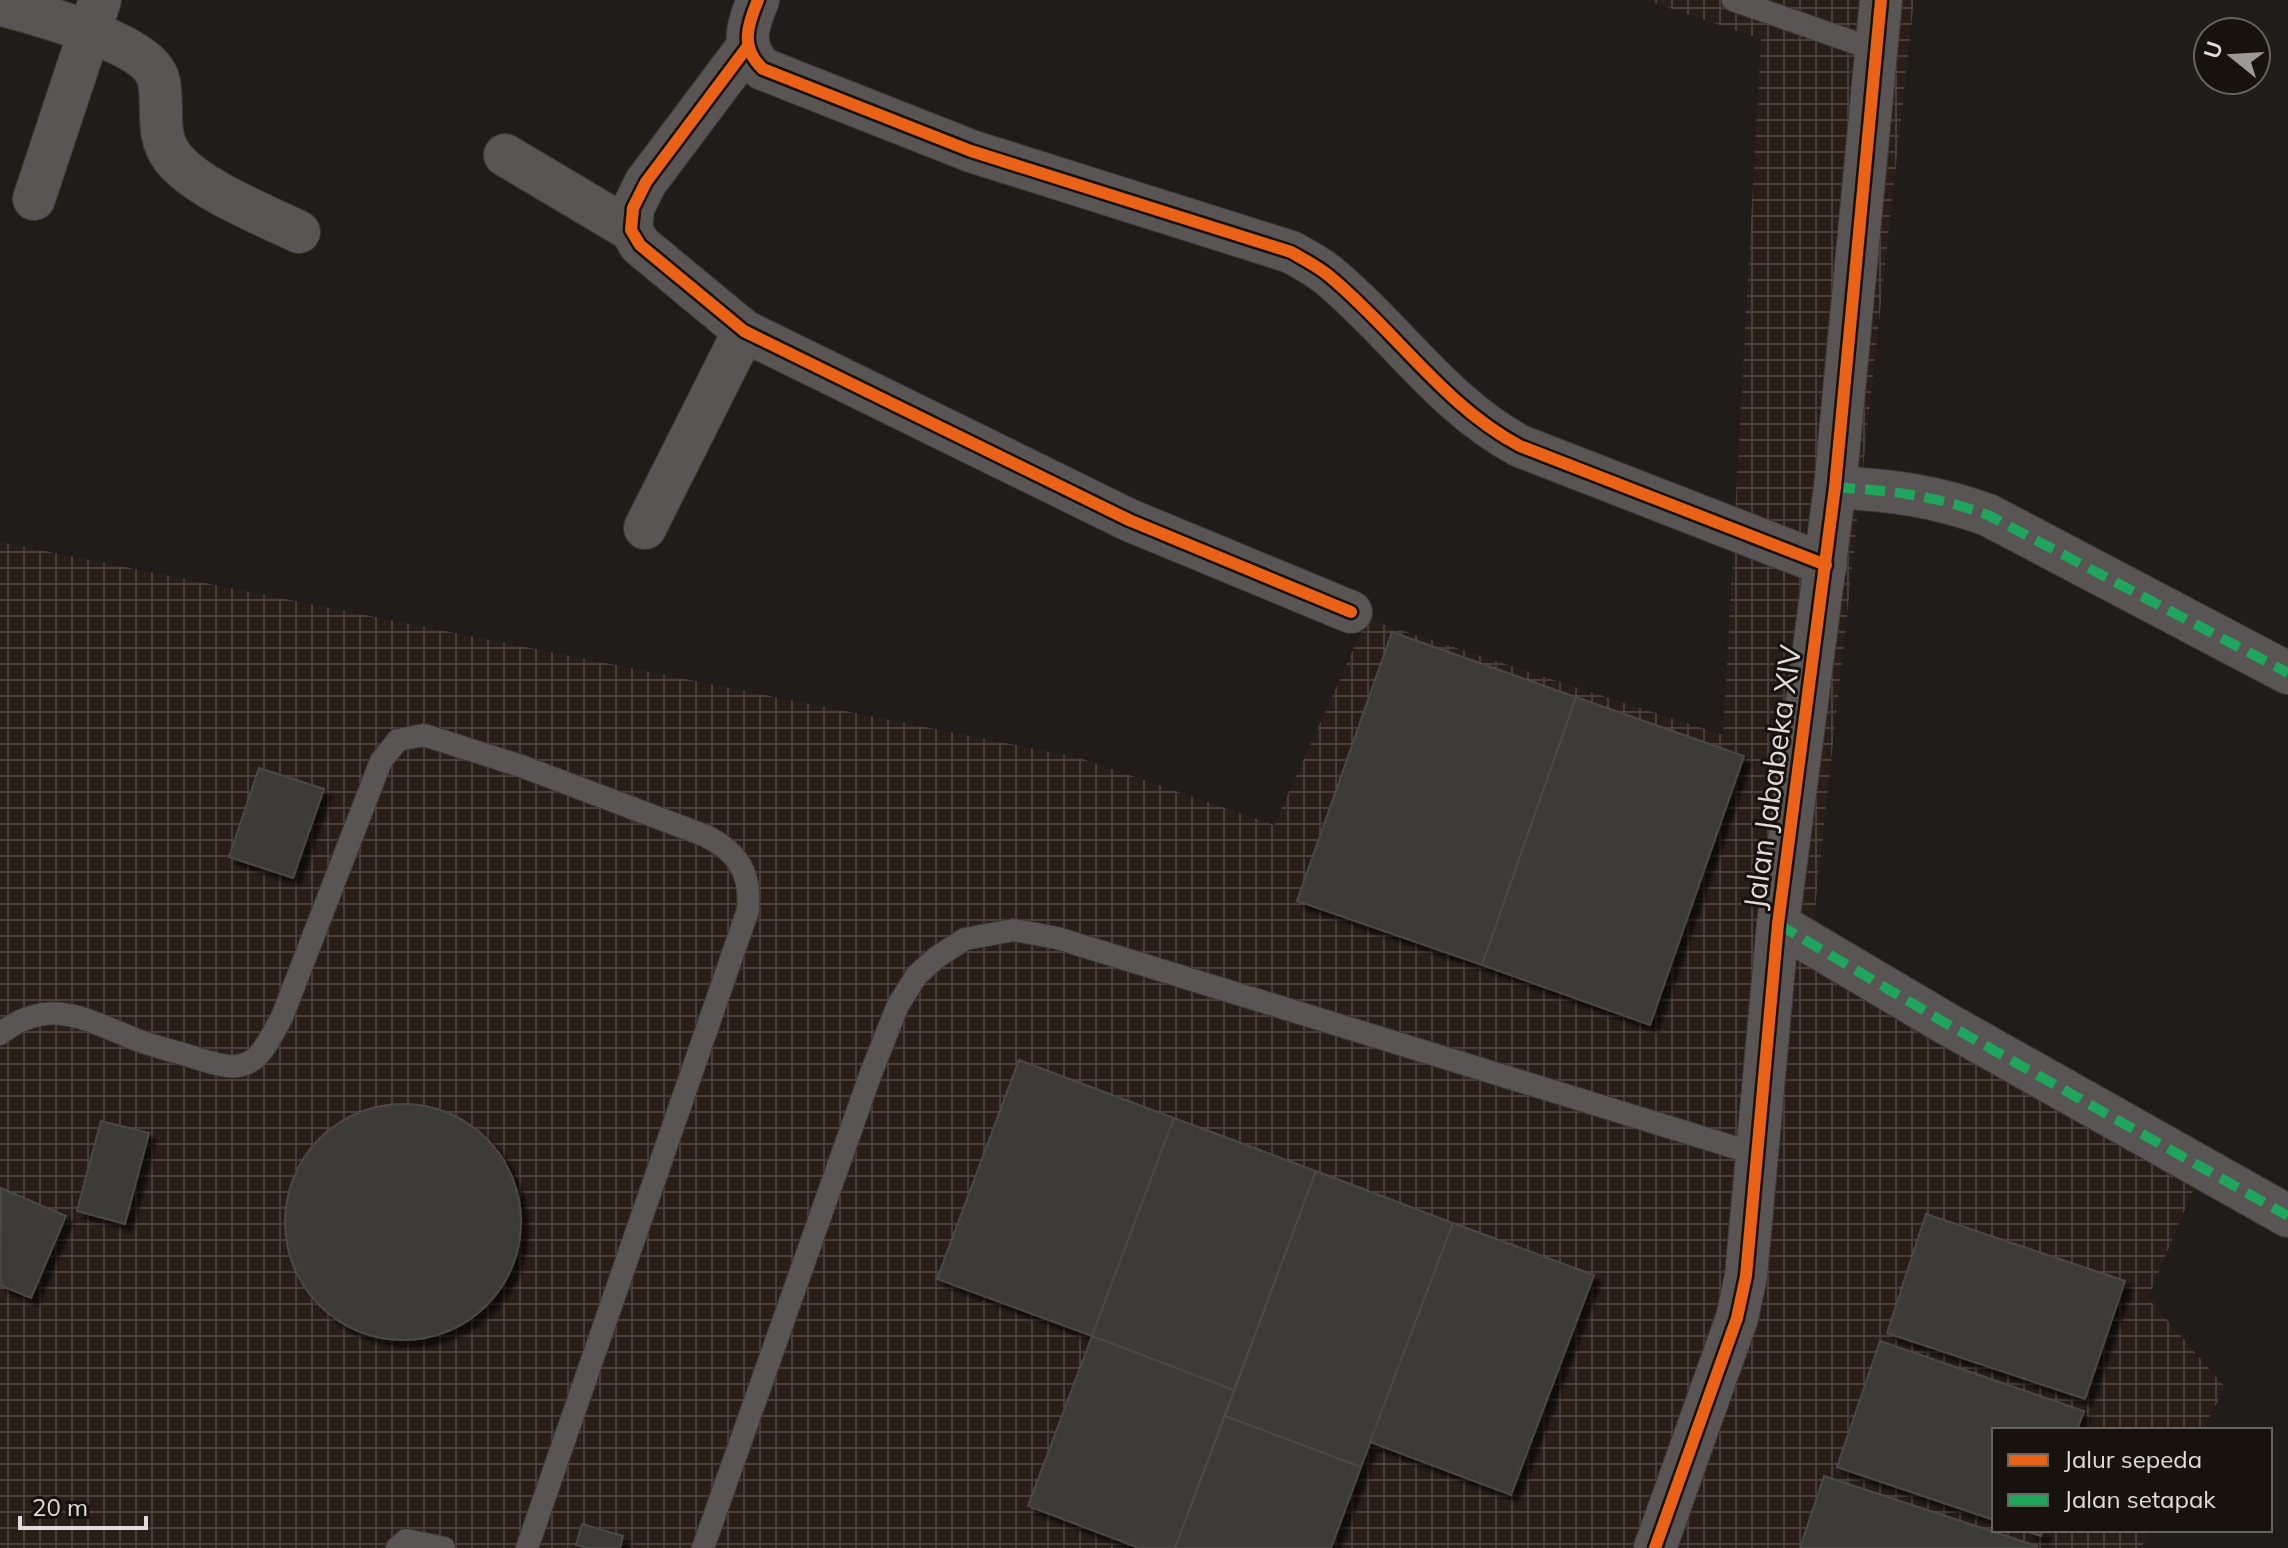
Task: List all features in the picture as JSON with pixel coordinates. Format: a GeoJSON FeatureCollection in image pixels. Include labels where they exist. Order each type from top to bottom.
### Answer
{"type":"FeatureCollection","features":[{"type":"Feature","properties":{"kind":"street"},"geometry":{"type":"LineString","coordinates":[[758,0],[748,30],[748,46],[753,60],[763,69],[971,151],[1291,252],[1326,273],[1370,313],[1466,411],[1492,431],[1520,446],[1826,565]]}},
{"type":"Feature","properties":{"kind":"street","name":"Jalan Jababeka XIV"},"geometry":{"type":"LineString","coordinates":[[1655,1548],[1737,1318],[1751,1239],[1778,924],[1835,487],[1881,0]]}},
{"type":"Feature","properties":{"kind":"street"},"geometry":{"type":"LineString","coordinates":[[0,4],[95,16],[156,71],[164,145],[175,160],[193,178],[299,232]]}},
{"type":"Feature","properties":{"kind":"street"},"geometry":{"type":"LineString","coordinates":[[34,199],[95,16]]}},
{"type":"Feature","properties":{"kind":"street"},"geometry":{"type":"LineString","coordinates":[[631,230],[633,208],[646,182],[748,46]]}},
{"type":"Feature","properties":{"kind":"street"},"geometry":{"type":"LineString","coordinates":[[505,155],[631,230],[640,245],[744,331],[1129,520],[1351,612]]}},
{"type":"Feature","properties":{"kind":"street"},"geometry":{"type":"LineString","coordinates":[[645,528],[744,331]]}},
{"type":"Feature","properties":{"kind":"street"},"geometry":{"type":"LineString","coordinates":[[1835,487],[1910,492],[1988,515],[2288,673]]}},
{"type":"Feature","properties":{"kind":"street"},"geometry":{"type":"LineString","coordinates":[[1778,924],[1947,1024],[2288,1216]]}},
{"type":"Feature","properties":{"kind":"lane"},"geometry":{"type":"LineString","coordinates":[[1733,0],[1876,50]]}},
{"type":"Feature","properties":{"kind":"lane"},"geometry":{"type":"LineString","coordinates":[[0,1034],[18,1020],[45,1013],[76,1015],[142,1042],[221,1065],[244,1065],[260,1052],[282,1017],[381,761],[398,740],[424,735],[706,836],[727,847],[742,867],[750,887],[748,910],[527,1548]]}},
{"type":"Feature","properties":{"kind":"lane"},"geometry":{"type":"LineString","coordinates":[[703,1548],[865,1087],[898,1005],[917,975],[965,939],[1014,930],[1057,938],[1756,1154]]}},
{"type":"Feature","properties":{"kind":"lane"},"geometry":{"type":"LineString","coordinates":[[397,1548],[406,1540],[444,1548]]}},
{"type":"Feature","properties":{"kind":"shaded area"},"geometry":{"type":"Polygon","coordinates":[[[1646,0],[1914,0],[1809,963],[2198,1178],[2148,1298],[2225,1387],[2204,1428],[1992,1428],[1992,1532],[2150,1532],[2141,1548],[0,1548],[0,542],[1080,758],[1274,825],[1367,619],[1723,735],[1761,39],[1646,0]]]}},
{"type":"Feature","properties":{"kind":"building"},"geometry":{"type":"Polygon","coordinates":[[[1392,632],[1576,697],[1482,965],[1297,901],[1392,632]]]}},
{"type":"Feature","properties":{"kind":"building"},"geometry":{"type":"Polygon","coordinates":[[[1576,697],[1744,756],[1650,1025],[1482,965],[1576,697]]]}},
{"type":"Feature","properties":{"kind":"building"},"geometry":{"type":"Polygon","coordinates":[[[259,768],[324,789],[293,878],[229,857],[259,768]]]}},
{"type":"Feature","properties":{"kind":"building"},"geometry":{"type":"Polygon","coordinates":[[[1019,1060],[1174,1118],[1092,1336],[937,1279],[1019,1060]]]}},
{"type":"Feature","properties":{"kind":"building"},"geometry":{"type":"Polygon","coordinates":[[[403,1104],[426,1106],[448,1113],[486,1139],[512,1177],[519,1199],[519,1245],[512,1267],[486,1305],[448,1331],[426,1338],[403,1340],[380,1338],[358,1331],[320,1305],[294,1267],[287,1245],[285,1222],[287,1199],[294,1177],[320,1139],[358,1113],[380,1106],[403,1104]]]}},
{"type":"Feature","properties":{"kind":"building"},"geometry":{"type":"Polygon","coordinates":[[[1174,1118],[1316,1171],[1234,1390],[1092,1336],[1174,1118]]]}},
{"type":"Feature","properties":{"kind":"building"},"geometry":{"type":"Polygon","coordinates":[[[101,1121],[149,1133],[125,1224],[77,1211],[101,1121]]]}},
{"type":"Feature","properties":{"kind":"building"},"geometry":{"type":"Polygon","coordinates":[[[1316,1171],[1453,1223],[1361,1467],[1225,1416],[1316,1171]]]}},
{"type":"Feature","properties":{"kind":"building"},"geometry":{"type":"Polygon","coordinates":[[[1,1188],[66,1216],[31,1298],[0,1285],[1,1188]]]}},
{"type":"Feature","properties":{"kind":"building"},"geometry":{"type":"Polygon","coordinates":[[[1926,1214],[2125,1281],[2085,1399],[1887,1333],[1926,1214]]]}},
{"type":"Feature","properties":{"kind":"building"},"geometry":{"type":"Polygon","coordinates":[[[1453,1223],[1594,1275],[1511,1495],[1370,1442],[1453,1223]]]}},
{"type":"Feature","properties":{"kind":"building"},"geometry":{"type":"Polygon","coordinates":[[[1092,1336],[1234,1390],[1175,1548],[1139,1548],[1028,1506],[1092,1336]]]}},
{"type":"Feature","properties":{"kind":"building"},"geometry":{"type":"Polygon","coordinates":[[[1880,1341],[2084,1411],[2078,1428],[1992,1428],[1992,1519],[1837,1467],[1880,1341]]]}},
{"type":"Feature","properties":{"kind":"building"},"geometry":{"type":"Polygon","coordinates":[[[1225,1416],[1361,1467],[1331,1548],[1175,1548],[1225,1416]]]}},
{"type":"Feature","properties":{"kind":"building"},"geometry":{"type":"Polygon","coordinates":[[[1824,1476],[2037,1546],[2037,1548],[1800,1548],[1824,1476]]]}},
{"type":"Feature","properties":{"kind":"building"},"geometry":{"type":"Polygon","coordinates":[[[582,1524],[623,1536],[620,1548],[576,1545],[582,1524]]]}},
{"type":"Feature","properties":{"kind":"marked path"},"geometry":{"type":"LineString","coordinates":[[1835,487],[1913,495],[1988,515],[2288,673]]}},
{"type":"Feature","properties":{"kind":"marked path"},"geometry":{"type":"LineString","coordinates":[[1778,924],[1947,1024],[2288,1216]]}},
{"type":"Feature","properties":{"kind":"cycle path"},"geometry":{"type":"LineString","coordinates":[[758,0],[751,19],[748,45],[763,69],[971,151],[1291,252],[1324,272],[1352,296],[1467,410],[1520,446],[1826,565]]}},
{"type":"Feature","properties":{"kind":"cycle path"},"geometry":{"type":"LineString","coordinates":[[1655,1548],[1737,1318],[1746,1276],[1778,924],[1835,487],[1881,0]]}},
{"type":"Feature","properties":{"kind":"cycle path"},"geometry":{"type":"LineString","coordinates":[[748,46],[646,182],[633,208],[631,230],[640,245],[744,331],[1129,520],[1351,612]]}}]}
